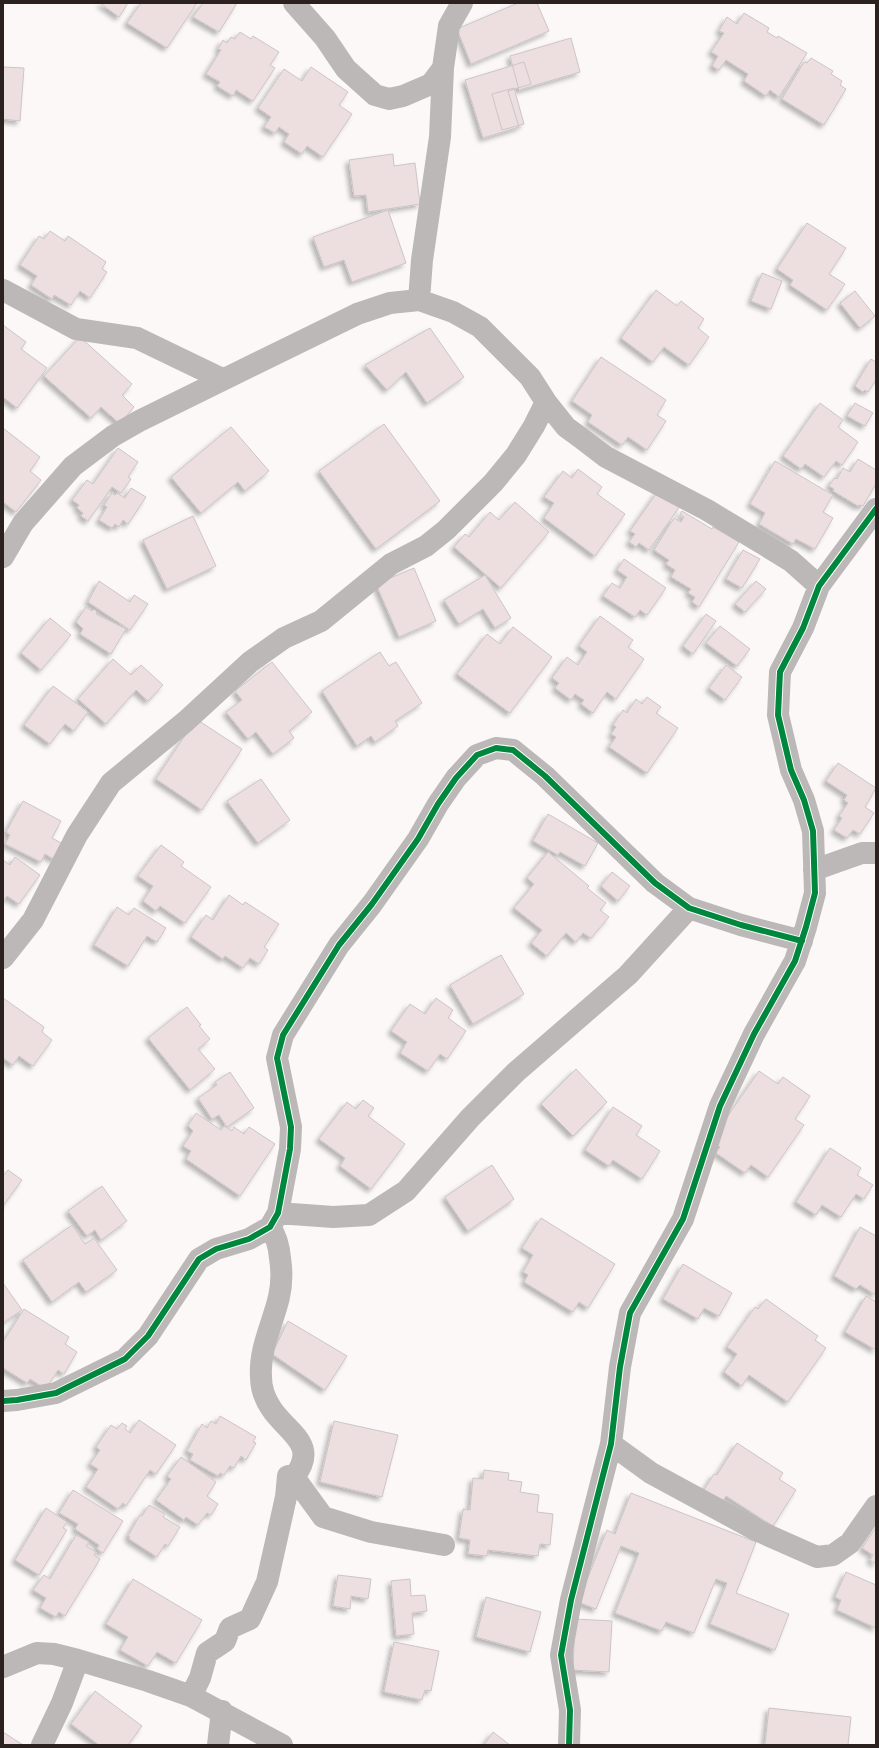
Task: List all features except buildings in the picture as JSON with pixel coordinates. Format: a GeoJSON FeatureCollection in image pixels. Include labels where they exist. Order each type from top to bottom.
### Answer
{"type":"FeatureCollection","features":[{"type":"Feature","properties":{"kind":"street"},"geometry":{"type":"LineString","coordinates":[[294,3],[325,38],[346,68],[375,95],[389,99],[417,91],[431,84],[443,68]]}},
{"type":"Feature","properties":{"kind":"street"},"geometry":{"type":"LineString","coordinates":[[419,300],[422,260],[440,137],[443,68],[449,26],[462,3]]}},
{"type":"Feature","properties":{"kind":"street"},"geometry":{"type":"LineString","coordinates":[[3,290],[76,329],[137,338],[222,379]]}},
{"type":"Feature","properties":{"kind":"street"},"geometry":{"type":"LineString","coordinates":[[3,557],[23,523],[73,466],[113,436],[141,420],[222,379],[357,314],[390,303],[419,300],[453,312],[480,327],[530,377],[546,402],[566,427],[606,457],[720,518],[791,561],[819,586]]}},
{"type":"Feature","properties":{"kind":"street"},"geometry":{"type":"LineString","coordinates":[[3,958],[33,920],[77,834],[111,783],[149,752],[250,662],[284,638],[321,621],[391,564],[426,546],[446,530],[493,482],[516,455],[534,426],[546,402]]}},
{"type":"Feature","properties":{"kind":"street"},"geometry":{"type":"LineString","coordinates":[[569,1745],[570,1710],[561,1655],[571,1600],[611,1444],[620,1367],[630,1313],[683,1219],[720,1106],[754,1034],[795,961],[802,941],[814,893],[813,831],[804,800],[791,770],[778,715],[780,672],[803,628],[819,586],[876,509]]}},
{"type":"Feature","properties":{"kind":"street"},"geometry":{"type":"LineString","coordinates":[[191,1696],[200,1678],[207,1653],[225,1641],[230,1628],[250,1619],[267,1582],[286,1497],[288,1476],[294,1476],[301,1468],[304,1456],[299,1441],[288,1426],[272,1409],[263,1392],[260,1376],[264,1347],[279,1297],[282,1273],[279,1245],[274,1220],[290,1149],[291,1127],[277,1058],[283,1035],[339,945],[372,904],[418,839],[438,804],[456,778],[477,755],[496,748],[513,750],[545,776],[655,883],[689,908],[741,925],[802,941]]}},
{"type":"Feature","properties":{"kind":"street"},"geometry":{"type":"LineString","coordinates":[[814,870],[862,853],[876,853]]}},
{"type":"Feature","properties":{"kind":"street"},"geometry":{"type":"LineString","coordinates":[[3,1401],[56,1393],[125,1359],[148,1336],[199,1259],[216,1249],[249,1239],[274,1220],[369,1215],[406,1190],[470,1118],[516,1072],[628,975],[689,908]]}},
{"type":"Feature","properties":{"kind":"street"},"geometry":{"type":"LineString","coordinates":[[611,1444],[651,1473],[756,1530],[817,1557],[833,1555],[850,1543],[876,1506]]}},
{"type":"Feature","properties":{"kind":"street"},"geometry":{"type":"LineString","coordinates":[[294,1476],[323,1517],[371,1532],[444,1545]]}},
{"type":"Feature","properties":{"kind":"street"},"geometry":{"type":"LineString","coordinates":[[3,1667],[37,1653],[54,1654],[78,1660],[148,1680],[191,1696],[222,1711],[282,1745]]}},
{"type":"Feature","properties":{"kind":"street"},"geometry":{"type":"LineString","coordinates":[[42,1745],[62,1703],[78,1660]]}},
{"type":"Feature","properties":{"kind":"street"},"geometry":{"type":"LineString","coordinates":[[218,1745],[222,1711]]}},
{"type":"Feature","properties":{"kind":"cycle path"},"geometry":{"type":"LineString","coordinates":[[569,1745],[570,1710],[561,1655],[571,1600],[611,1444],[620,1367],[630,1313],[683,1219],[720,1106],[754,1034],[795,961],[815,893],[813,831],[804,800],[791,770],[778,715],[780,672],[803,628],[819,586],[876,509]]}},
{"type":"Feature","properties":{"kind":"cycle path"},"geometry":{"type":"LineString","coordinates":[[3,1401],[56,1393],[125,1359],[148,1336],[199,1259],[216,1249],[249,1239],[270,1227],[278,1213],[290,1149],[291,1127],[277,1058],[283,1035],[339,945],[372,904],[418,839],[438,804],[456,778],[477,755],[496,748],[513,750],[545,776],[655,883],[689,908],[741,925],[802,941]]}}]}
